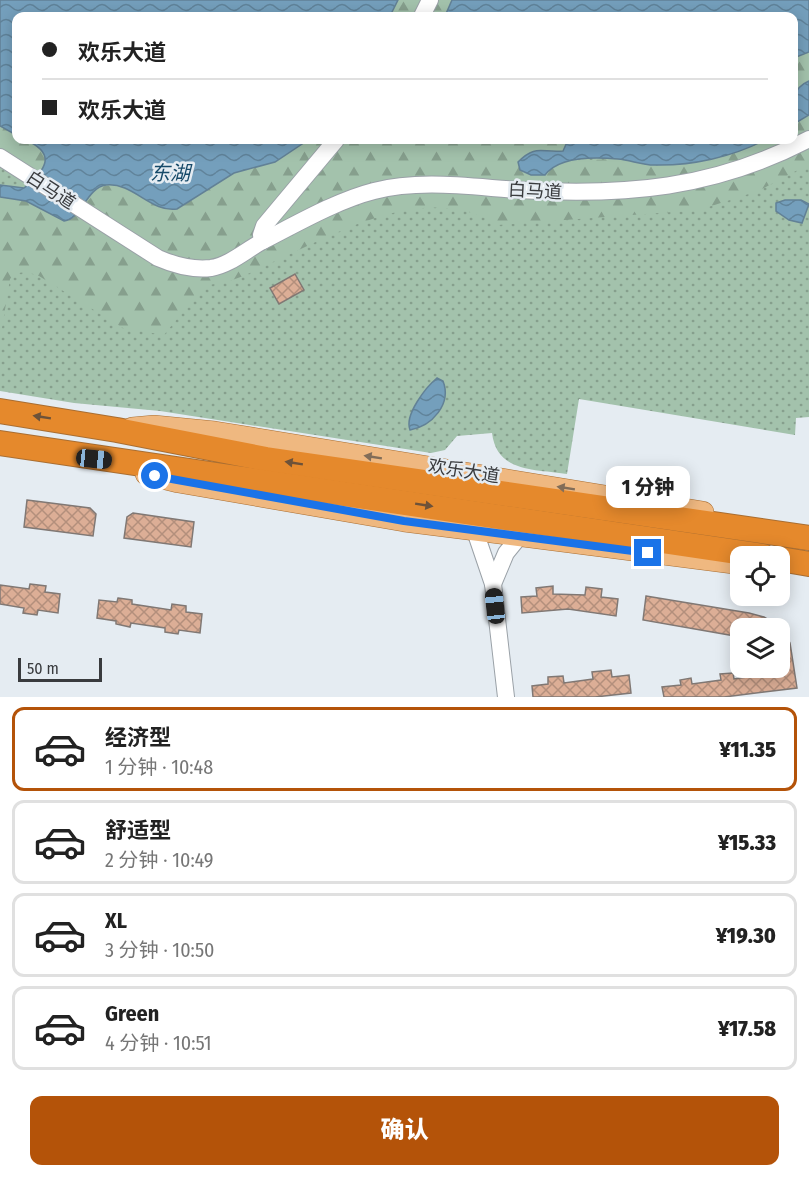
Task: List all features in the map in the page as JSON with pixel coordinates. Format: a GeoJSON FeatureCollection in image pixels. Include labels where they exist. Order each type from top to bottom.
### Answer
{"type":"FeatureCollection","features":[{"type":"Feature","properties":{"kind":"highway","name":"欢乐大道"},"geometry":{"type":"LineString","coordinates":[[0,411],[117,430],[264,470],[730,550]]}},
{"type":"Feature","properties":{"kind":"highway","name":"欢乐大道"},"geometry":{"type":"LineString","coordinates":[[0,443],[77,456],[264,470],[809,536]]}},
{"type":"Feature","properties":{"kind":"main road","name":"欢乐大道"},"geometry":{"type":"LineString","coordinates":[[117,430],[154,426],[215,432],[653,502],[809,536]]}},
{"type":"Feature","properties":{"kind":"main road","name":"欢乐大道"},"geometry":{"type":"LineString","coordinates":[[112,460],[131,469],[178,482],[475,531],[730,563]]}},
{"type":"Feature","properties":{"kind":"street","name":"白马道"},"geometry":{"type":"LineString","coordinates":[[0,158],[158,258],[183,266],[218,266],[263,241],[355,197],[382,189],[432,185],[575,193],[656,187],[719,177],[764,161],[809,139]]}},
{"type":"Feature","properties":{"kind":"street"},"geometry":{"type":"LineString","coordinates":[[263,241],[261,234],[264,226],[333,144]]}},
{"type":"Feature","properties":{"kind":"street"},"geometry":{"type":"LineString","coordinates":[[475,531],[493,584],[506,697]]}},
{"type":"Feature","properties":{"kind":"street"},"geometry":{"type":"LineString","coordinates":[[493,584],[506,553],[519,537]]}},
{"type":"Feature","properties":{"kind":"green space"},"geometry":{"type":"Polygon","coordinates":[[[0,0],[809,0],[809,417],[796,418],[795,435],[579,399],[567,474],[519,467],[509,462],[501,456],[495,446],[492,433],[457,436],[445,450],[431,453],[160,411],[74,403],[0,391],[0,0]]]}},
{"type":"Feature","properties":{"kind":"green space"},"geometry":{"type":"Polygon","coordinates":[[[398,0],[452,0],[447,12],[392,12],[398,0]]]}},
{"type":"Feature","properties":{"kind":"green space"},"geometry":{"type":"Polygon","coordinates":[[[809,52],[809,81],[798,88],[798,56],[809,52]]]}},
{"type":"Feature","properties":{"kind":"green space"},"geometry":{"type":"Polygon","coordinates":[[[809,115],[809,164],[758,191],[699,210],[498,225],[471,213],[443,208],[415,209],[386,215],[357,224],[242,277],[204,285],[164,335],[123,328],[39,276],[20,273],[10,279],[0,340],[0,197],[26,201],[60,220],[73,218],[100,187],[107,186],[120,187],[152,202],[177,209],[234,173],[275,162],[302,144],[566,144],[563,151],[540,149],[545,175],[552,167],[567,161],[618,159],[653,166],[725,157],[756,144],[798,144],[798,122],[809,115]]]}},
{"type":"Feature","properties":{"kind":"green space"},"geometry":{"type":"Polygon","coordinates":[[[0,126],[12,133],[12,144],[33,144],[44,150],[46,160],[38,174],[0,149],[0,126]]]}},
{"type":"Feature","properties":{"kind":"water"},"geometry":{"type":"Polygon","coordinates":[[[0,0],[398,0],[392,12],[12,12],[12,133],[0,126],[0,0]]]}},
{"type":"Feature","properties":{"kind":"water"},"geometry":{"type":"Polygon","coordinates":[[[452,0],[809,0],[809,52],[798,56],[798,12],[447,12],[452,0]]]}},
{"type":"Feature","properties":{"kind":"water"},"geometry":{"type":"Polygon","coordinates":[[[809,81],[809,115],[798,122],[798,88],[809,81]]]}},
{"type":"Feature","properties":{"kind":"water","name":"东湖"},"geometry":{"type":"Polygon","coordinates":[[[34,144],[302,144],[275,162],[234,173],[177,209],[159,207],[125,188],[106,185],[94,191],[76,215],[64,221],[26,201],[0,197],[0,185],[24,188],[38,175],[45,162],[45,157],[34,144]]]}},
{"type":"Feature","properties":{"kind":"water"},"geometry":{"type":"Polygon","coordinates":[[[566,144],[756,144],[725,156],[683,164],[650,165],[618,159],[589,158],[559,164],[545,175],[531,175],[520,170],[518,162],[534,151],[563,151],[566,144]]]}},
{"type":"Feature","properties":{"kind":"water"},"geometry":{"type":"Polygon","coordinates":[[[785,200],[801,200],[809,204],[802,223],[789,220],[776,211],[776,203],[785,200]]]}},
{"type":"Feature","properties":{"kind":"water"},"geometry":{"type":"Polygon","coordinates":[[[437,378],[443,381],[445,390],[442,406],[426,424],[410,430],[410,417],[413,409],[422,394],[437,378]]]}},
{"type":"Feature","properties":{"kind":"building"},"geometry":{"type":"Polygon","coordinates":[[[295,274],[304,290],[279,304],[270,288],[295,274]]]}},
{"type":"Feature","properties":{"kind":"building"},"geometry":{"type":"Polygon","coordinates":[[[27,500],[90,508],[96,514],[93,536],[24,527],[27,500]]]}},
{"type":"Feature","properties":{"kind":"building"},"geometry":{"type":"Polygon","coordinates":[[[133,513],[194,522],[191,547],[124,538],[127,517],[133,513]]]}},
{"type":"Feature","properties":{"kind":"building"},"geometry":{"type":"Polygon","coordinates":[[[30,584],[46,586],[45,592],[60,594],[58,613],[38,610],[37,615],[23,613],[24,608],[0,604],[0,585],[29,589],[30,584]]]}},
{"type":"Feature","properties":{"kind":"building"},"geometry":{"type":"Polygon","coordinates":[[[553,586],[553,594],[585,595],[586,587],[602,589],[601,597],[618,599],[616,616],[568,609],[522,613],[521,597],[537,596],[536,588],[553,586]]]}},
{"type":"Feature","properties":{"kind":"building"},"geometry":{"type":"Polygon","coordinates":[[[646,596],[749,613],[766,618],[730,618],[730,635],[643,620],[646,596]]]}},
{"type":"Feature","properties":{"kind":"building"},"geometry":{"type":"Polygon","coordinates":[[[118,598],[132,600],[132,604],[171,610],[172,604],[186,606],[186,612],[202,614],[200,633],[179,630],[178,634],[165,632],[165,628],[131,623],[130,627],[116,624],[116,621],[97,618],[99,600],[117,602],[118,598]]]}},
{"type":"Feature","properties":{"kind":"building"},"geometry":{"type":"Polygon","coordinates":[[[790,643],[797,688],[724,697],[664,697],[662,687],[681,685],[680,680],[691,678],[692,684],[721,680],[720,674],[730,673],[730,678],[790,678],[790,643]]]}},
{"type":"Feature","properties":{"kind":"building"},"geometry":{"type":"Polygon","coordinates":[[[611,670],[612,677],[629,675],[631,693],[595,697],[533,697],[532,686],[548,684],[548,677],[563,676],[564,683],[593,679],[592,672],[611,670]]]}},
{"type":"Feature","properties":{"kind":"route"},"geometry":{"type":"LineString","coordinates":[[155,476],[178,482],[404,521],[648,553]]}}]}
